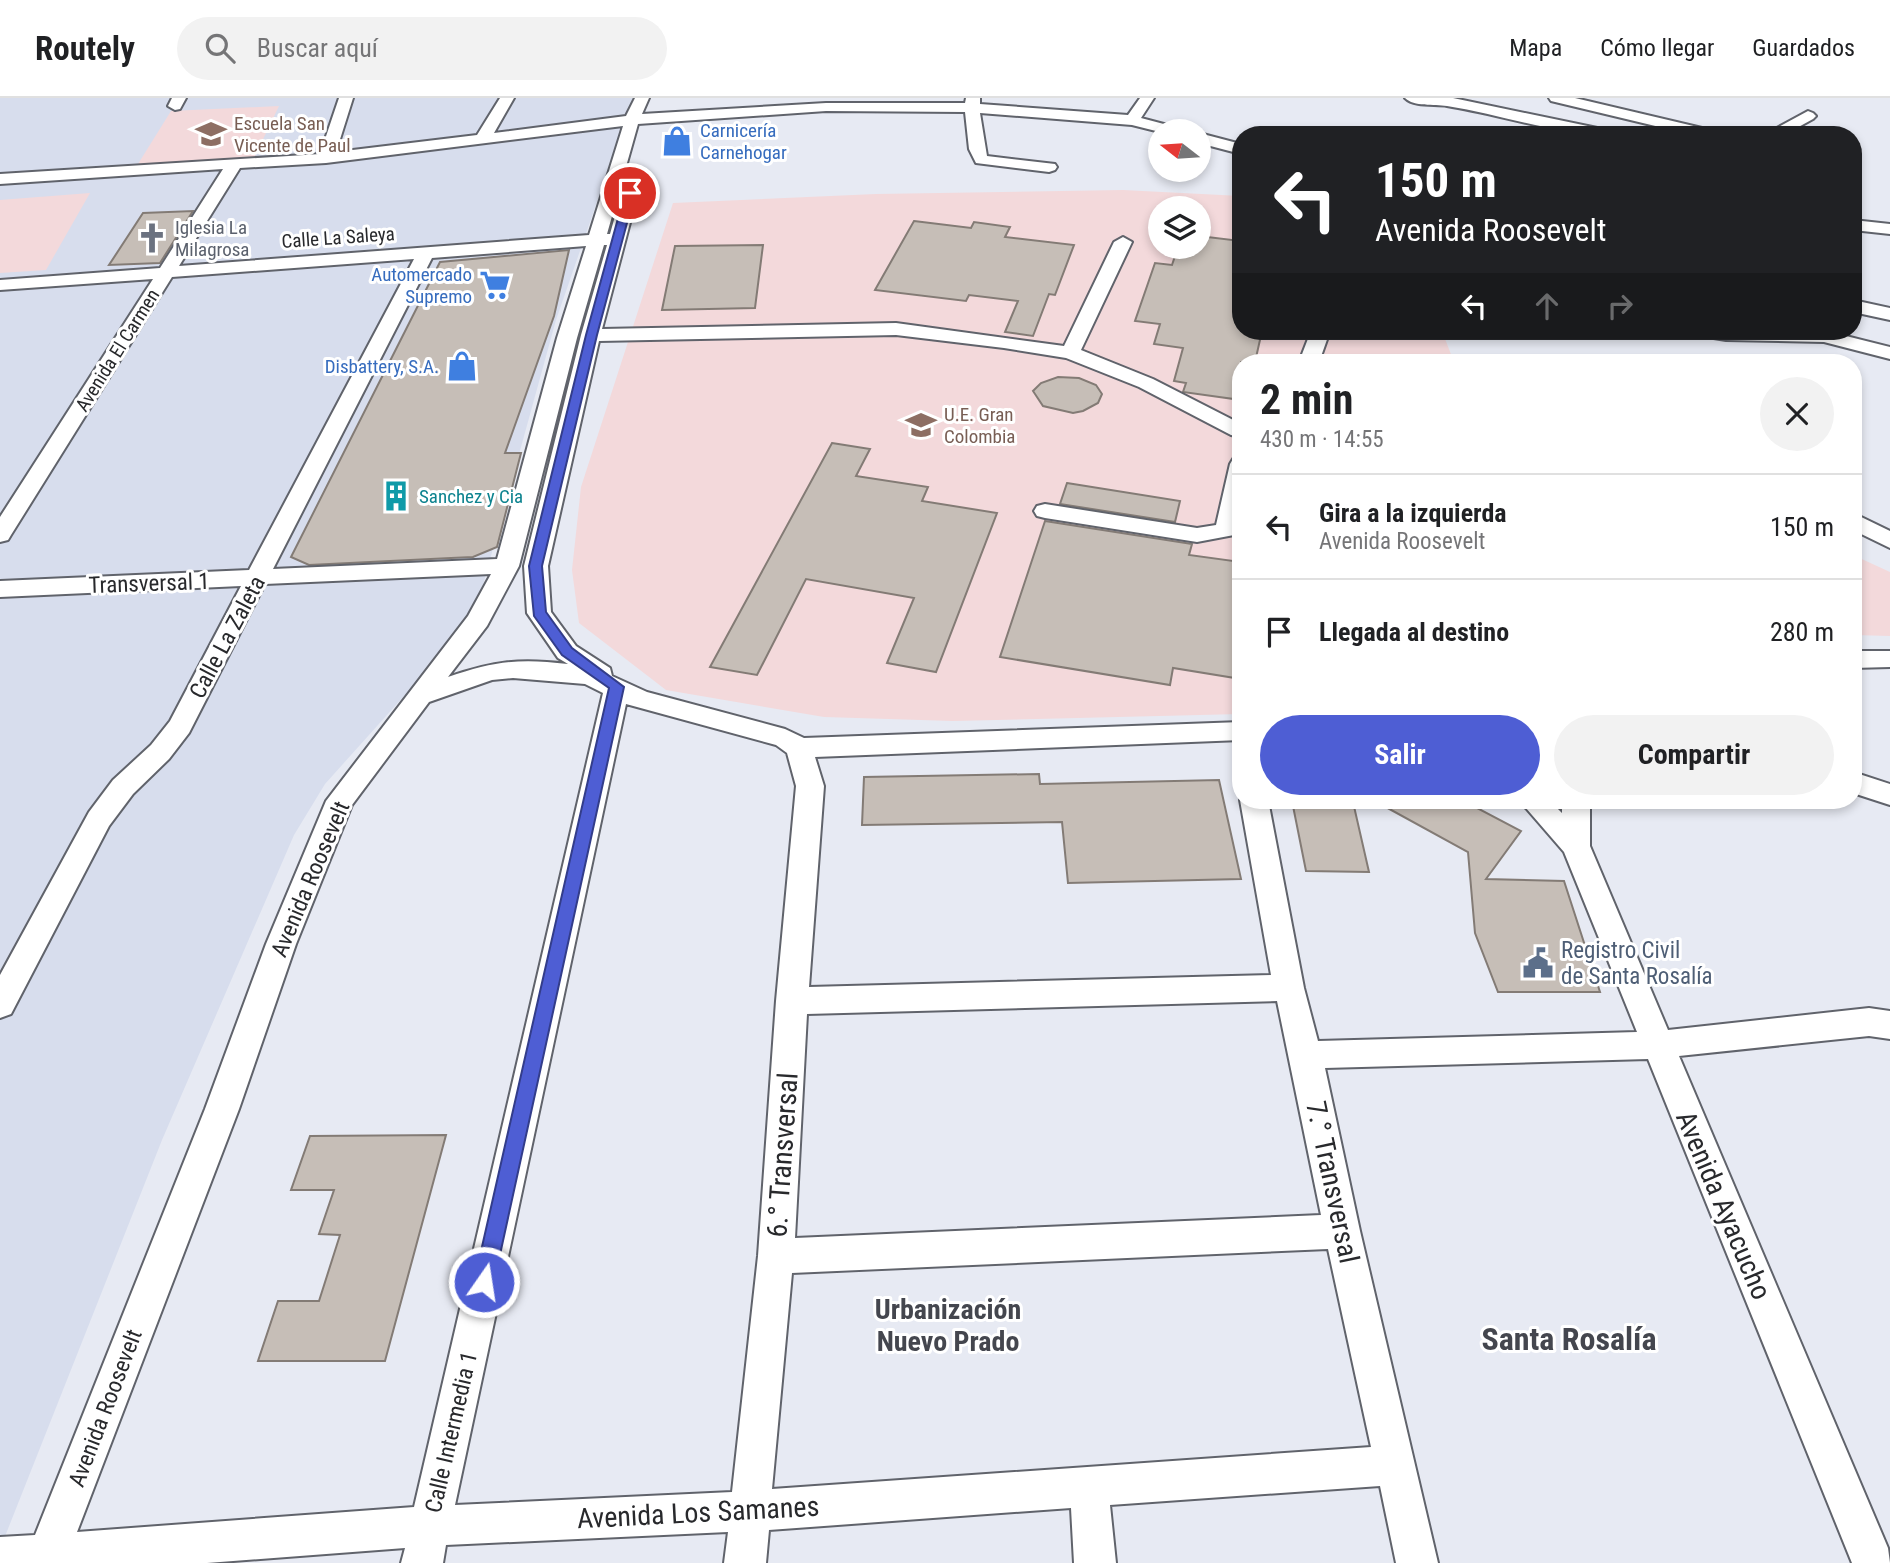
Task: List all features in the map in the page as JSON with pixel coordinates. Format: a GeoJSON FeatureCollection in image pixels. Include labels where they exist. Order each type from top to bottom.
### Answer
{"type":"FeatureCollection","features":[{"type":"Feature","properties":{"kind":"street"},"geometry":{"type":"LineString","coordinates":[[326,158],[346,98]]}},
{"type":"Feature","properties":{"kind":"street"},"geometry":{"type":"LineString","coordinates":[[482,140],[507,98]]}},
{"type":"Feature","properties":{"kind":"street","name":"Avenida Roosevelt"},"geometry":{"type":"LineString","coordinates":[[617,687],[567,652],[539,613],[536,566],[592,335],[606,239],[632,120],[642,98]]}},
{"type":"Feature","properties":{"kind":"street"},"geometry":{"type":"LineString","coordinates":[[648,125],[658,98]]}},
{"type":"Feature","properties":{"kind":"street"},"geometry":{"type":"LineString","coordinates":[[1132,120],[1147,98]]}},
{"type":"Feature","properties":{"kind":"street"},"geometry":{"type":"LineString","coordinates":[[1412,98],[1446,101],[1564,126]]}},
{"type":"Feature","properties":{"kind":"street"},"geometry":{"type":"LineString","coordinates":[[1556,98],[1676,126]]}},
{"type":"Feature","properties":{"kind":"street"},"geometry":{"type":"LineString","coordinates":[[0,179],[326,158],[632,120],[648,125],[827,102],[972,103],[1132,120],[1148,124]]}},
{"type":"Feature","properties":{"kind":"street"},"geometry":{"type":"LineString","coordinates":[[972,103],[975,148],[982,160],[1049,167]]}},
{"type":"Feature","properties":{"kind":"street"},"geometry":{"type":"LineString","coordinates":[[1789,126],[1808,116]]}},
{"type":"Feature","properties":{"kind":"street"},"geometry":{"type":"LineString","coordinates":[[1211,141],[1232,147]]}},
{"type":"Feature","properties":{"kind":"street","name":"Avenida Roosevelt"},"geometry":{"type":"LineString","coordinates":[[46,1560],[222,1109],[316,855],[340,801],[357,775],[424,695],[478,620],[507,566],[606,239],[640,156]]}},
{"type":"Feature","properties":{"kind":"street","name":"Avenida El Carmen"},"geometry":{"type":"LineString","coordinates":[[0,535],[234,165]]}},
{"type":"Feature","properties":{"kind":"street"},"geometry":{"type":"LineString","coordinates":[[1862,226],[1890,229]]}},
{"type":"Feature","properties":{"kind":"street","name":"Calle La Saleya"},"geometry":{"type":"LineString","coordinates":[[0,285],[606,239]]}},
{"type":"Feature","properties":{"kind":"street"},"geometry":{"type":"LineString","coordinates":[[1070,353],[1123,242]]}},
{"type":"Feature","properties":{"kind":"street","name":"Calle La Zaleta"},"geometry":{"type":"LineString","coordinates":[[0,1005],[99,819],[123,787],[160,752],[180,726],[427,251]]}},
{"type":"Feature","properties":{"kind":"street"},"geometry":{"type":"LineString","coordinates":[[1862,308],[1890,314]]}},
{"type":"Feature","properties":{"kind":"street"},"geometry":{"type":"LineString","coordinates":[[592,335],[896,328],[1070,353],[1146,383],[1232,429]]}},
{"type":"Feature","properties":{"kind":"street"},"geometry":{"type":"LineString","coordinates":[[1840,340],[1890,353]]}},
{"type":"Feature","properties":{"kind":"street"},"geometry":{"type":"LineString","coordinates":[[1045,511],[1197,535],[1226,530],[1232,504]]}},
{"type":"Feature","properties":{"kind":"street"},"geometry":{"type":"LineString","coordinates":[[1862,525],[1890,541]]}},
{"type":"Feature","properties":{"kind":"street","name":"Transversal 1"},"geometry":{"type":"LineString","coordinates":[[0,589],[507,566]]}},
{"type":"Feature","properties":{"kind":"street"},"geometry":{"type":"LineString","coordinates":[[1862,660],[1890,659]]}},
{"type":"Feature","properties":{"kind":"street"},"geometry":{"type":"LineString","coordinates":[[424,695],[489,672],[513,669],[590,676],[639,699],[785,738],[799,748],[1232,731]]}},
{"type":"Feature","properties":{"kind":"street","name":"Calle Intermedia 1"},"geometry":{"type":"LineString","coordinates":[[426,1544],[617,687]]}},
{"type":"Feature","properties":{"kind":"street","name":"6.° Transversal"},"geometry":{"type":"LineString","coordinates":[[745,1563],[776,1256],[792,1001],[810,786],[799,748]]}},
{"type":"Feature","properties":{"kind":"street"},"geometry":{"type":"LineString","coordinates":[[1862,785],[1890,795]]}},
{"type":"Feature","properties":{"kind":"street","name":"7.° Transversal"},"geometry":{"type":"LineString","coordinates":[[1256,809],[1289,988],[1417,1563]]}},
{"type":"Feature","properties":{"kind":"street"},"geometry":{"type":"LineString","coordinates":[[1541,809],[1576,846]]}},
{"type":"Feature","properties":{"kind":"street"},"geometry":{"type":"LineString","coordinates":[[1576,809],[1576,846]]}},
{"type":"Feature","properties":{"kind":"street","name":"Avenida Ayacucho"},"geometry":{"type":"LineString","coordinates":[[1576,846],[1873,1563]]}},
{"type":"Feature","properties":{"kind":"street"},"geometry":{"type":"LineString","coordinates":[[792,1001],[1289,988]]}},
{"type":"Feature","properties":{"kind":"street"},"geometry":{"type":"LineString","coordinates":[[1306,1055],[1657,1045],[1869,1022],[1890,1025]]}},
{"type":"Feature","properties":{"kind":"street"},"geometry":{"type":"LineString","coordinates":[[776,1256],[1342,1231]]}},
{"type":"Feature","properties":{"kind":"street","name":"Avenida Los Samanes"},"geometry":{"type":"LineString","coordinates":[[0,1558],[46,1560],[426,1544],[750,1511],[1396,1465]]}},
{"type":"Feature","properties":{"kind":"street"},"geometry":{"type":"LineString","coordinates":[[1089,1488],[1095,1563]]}},
{"type":"Feature","properties":{"kind":"shaded area"},"geometry":{"type":"Polygon","coordinates":[[[0,98],[633,98],[556,320],[480,596],[466,622],[439,657],[325,784],[294,835],[162,1140],[0,1549],[0,98]]]}},
{"type":"Feature","properties":{"kind":"shaded area","name":"Escuela San Vicente de Paul"},"geometry":{"type":"Polygon","coordinates":[[[279,106],[254,158],[138,164],[171,111],[279,106]]]}},
{"type":"Feature","properties":{"kind":"shaded area","name":"U.E. Gran Colombia"},"geometry":{"type":"Polygon","coordinates":[[[1123,190],[1232,196],[1232,340],[1445,340],[1451,354],[1232,354],[1232,714],[953,721],[824,717],[666,690],[579,623],[572,570],[581,487],[673,203],[876,194],[1123,190]]]}},
{"type":"Feature","properties":{"kind":"shaded area"},"geometry":{"type":"Polygon","coordinates":[[[90,193],[46,270],[0,273],[0,200],[90,193]]]}},
{"type":"Feature","properties":{"kind":"shaded area"},"geometry":{"type":"Polygon","coordinates":[[[1862,559],[1890,572],[1890,636],[1862,635],[1862,559]]]}},
{"type":"Feature","properties":{"kind":"building","name":"Iglesia La Milagrosa"},"geometry":{"type":"Polygon","coordinates":[[[193,211],[160,263],[109,265],[143,213],[193,211]]]}},
{"type":"Feature","properties":{"kind":"building"},"geometry":{"type":"Polygon","coordinates":[[[914,221],[971,228],[974,222],[1010,227],[1005,237],[1074,245],[1055,295],[1049,294],[1033,336],[1005,332],[1018,301],[969,295],[966,301],[875,290],[914,221]]]}},
{"type":"Feature","properties":{"kind":"building"},"geometry":{"type":"Polygon","coordinates":[[[1211,237],[1232,240],[1232,340],[1260,340],[1257,354],[1232,354],[1232,399],[1183,392],[1186,383],[1174,381],[1183,348],[1154,344],[1160,324],[1135,321],[1155,263],[1172,265],[1174,259],[1211,259],[1211,237]]]}},
{"type":"Feature","properties":{"kind":"building"},"geometry":{"type":"Polygon","coordinates":[[[763,245],[755,308],[662,310],[675,246],[763,245]]]}},
{"type":"Feature","properties":{"kind":"building"},"geometry":{"type":"Polygon","coordinates":[[[569,250],[554,316],[505,453],[521,453],[497,547],[473,557],[309,565],[291,557],[440,262],[569,250]]]}},
{"type":"Feature","properties":{"kind":"building"},"geometry":{"type":"Polygon","coordinates":[[[1058,377],[1079,378],[1096,385],[1102,394],[1098,403],[1073,413],[1043,406],[1033,391],[1041,383],[1058,377]]]}},
{"type":"Feature","properties":{"kind":"building"},"geometry":{"type":"Polygon","coordinates":[[[832,443],[870,449],[856,476],[928,487],[922,501],[997,513],[936,672],[887,663],[914,598],[806,579],[757,675],[710,667],[832,443]]]}},
{"type":"Feature","properties":{"kind":"building"},"geometry":{"type":"Polygon","coordinates":[[[1067,483],[1180,501],[1175,522],[1060,504],[1067,483]]]}},
{"type":"Feature","properties":{"kind":"building"},"geometry":{"type":"Polygon","coordinates":[[[1045,521],[1192,544],[1189,555],[1232,561],[1232,678],[1173,668],[1170,685],[1000,657],[1045,521]]]}},
{"type":"Feature","properties":{"kind":"building"},"geometry":{"type":"Polygon","coordinates":[[[1039,774],[1040,784],[1219,780],[1241,879],[1068,883],[1062,822],[862,825],[864,777],[1039,774]]]}},
{"type":"Feature","properties":{"kind":"building"},"geometry":{"type":"Polygon","coordinates":[[[1294,809],[1355,809],[1369,872],[1306,871],[1294,809]]]}},
{"type":"Feature","properties":{"kind":"building","name":"Registro Civil de Santa Rosalía"},"geometry":{"type":"Polygon","coordinates":[[[1389,809],[1479,809],[1521,831],[1486,879],[1564,881],[1600,992],[1498,992],[1475,933],[1468,852],[1389,809]]]}},
{"type":"Feature","properties":{"kind":"building"},"geometry":{"type":"Polygon","coordinates":[[[446,1135],[385,1361],[258,1361],[278,1301],[319,1301],[340,1235],[319,1234],[334,1190],[291,1190],[310,1136],[446,1135]]]}},
{"type":"Feature","properties":{"kind":"place","name":"Escuela San Vicente de Paul"},"geometry":{"type":"Point","coordinates":[211,134]}},
{"type":"Feature","properties":{"kind":"place","name":"Carnicería Carnehogar"},"geometry":{"type":"Point","coordinates":[677,141]}},
{"type":"Feature","properties":{"kind":"place","name":"Iglesia La Milagrosa"},"geometry":{"type":"Point","coordinates":[152,238]}},
{"type":"Feature","properties":{"kind":"place","name":"Automercado Supremo"},"geometry":{"type":"Point","coordinates":[495,285]}},
{"type":"Feature","properties":{"kind":"place","name":"Disbattery, S.A."},"geometry":{"type":"Point","coordinates":[462,366]}},
{"type":"Feature","properties":{"kind":"place","name":"U.E. Gran Colombia"},"geometry":{"type":"Point","coordinates":[921,425]}},
{"type":"Feature","properties":{"kind":"place","name":"Sanchez y Cia"},"geometry":{"type":"Point","coordinates":[396,496]}},
{"type":"Feature","properties":{"kind":"place","name":"Registro Civil de Santa Rosalía"},"geometry":{"type":"Point","coordinates":[1538,963]}},
{"type":"Feature","properties":{"kind":"district","name":"Urbanización Nuevo Prado"},"geometry":{"type":"Point","coordinates":[948,1325]}},
{"type":"Feature","properties":{"kind":"district","name":"Santa Rosalía"},"geometry":{"type":"Point","coordinates":[1569,1339]}},
{"type":"Feature","properties":{"kind":"route"},"geometry":{"type":"LineString","coordinates":[[484,1282],[617,687],[591,666],[567,652],[539,613],[536,566],[592,335],[630,193]]}}]}
